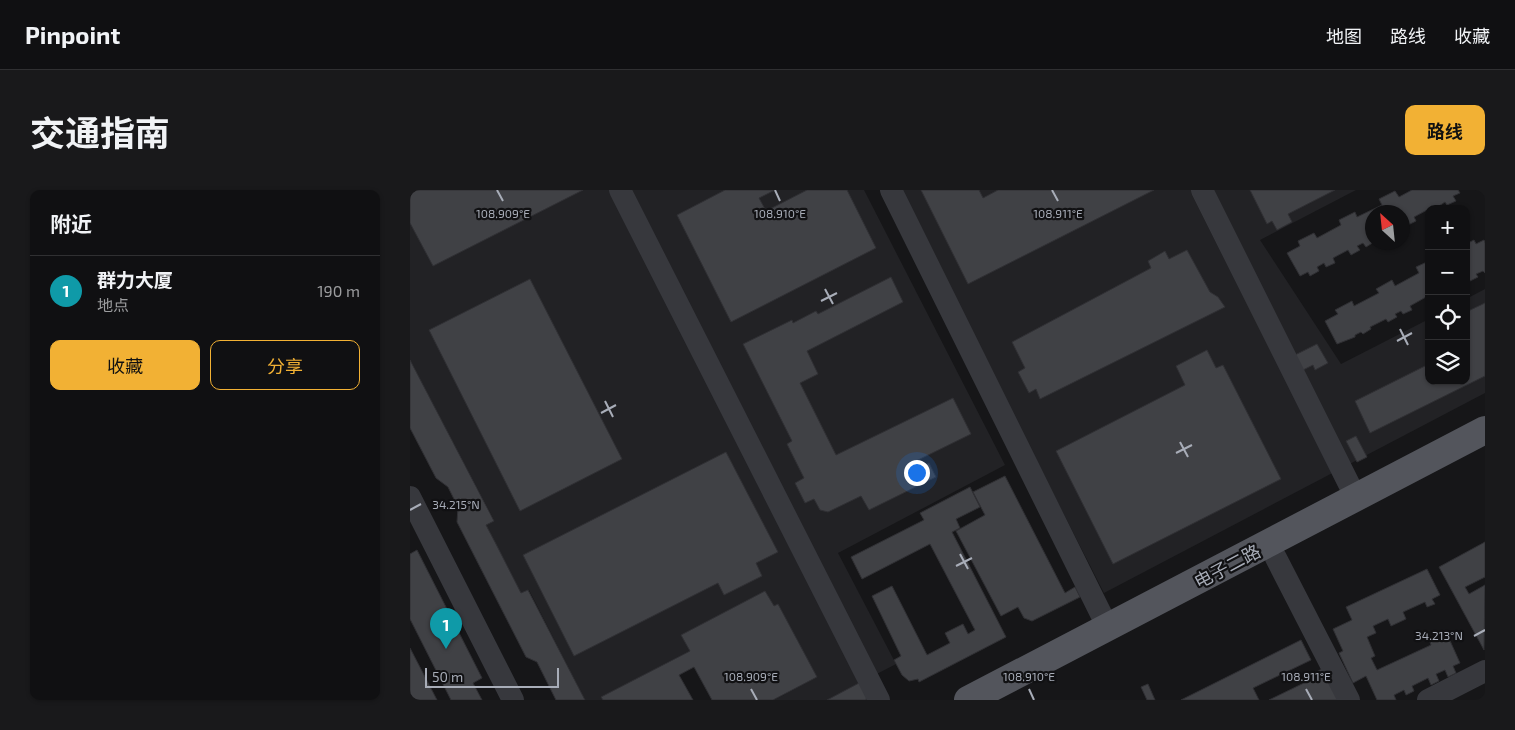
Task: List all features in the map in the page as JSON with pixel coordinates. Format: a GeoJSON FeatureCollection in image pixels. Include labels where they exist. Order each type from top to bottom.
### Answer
{"type":"FeatureCollection","features":[{"type":"Feature","properties":{"kind":"main road","name":"电子二路"},"geometry":{"type":"LineString","coordinates":[[968,700],[1485,430]]}},
{"type":"Feature","properties":{"kind":"main road","name":"电子二路"},"geometry":{"type":"LineString","coordinates":[[1006,700],[1485,448]]}},
{"type":"Feature","properties":{"kind":"street"},"geometry":{"type":"LineString","coordinates":[[620,190],[879,700]]}},
{"type":"Feature","properties":{"kind":"street"},"geometry":{"type":"LineString","coordinates":[[891,190],[1108,628]]}},
{"type":"Feature","properties":{"kind":"street"},"geometry":{"type":"LineString","coordinates":[[1202,190],[1356,498]]}},
{"type":"Feature","properties":{"kind":"street"},"geometry":{"type":"LineString","coordinates":[[412,506],[513,700]]}},
{"type":"Feature","properties":{"kind":"street"},"geometry":{"type":"LineString","coordinates":[[1276,558],[1349,700]]}},
{"type":"Feature","properties":{"kind":"street"},"geometry":{"type":"LineString","coordinates":[[1428,700],[1485,671]]}},
{"type":"Feature","properties":{"kind":"shaded area"},"geometry":{"type":"Polygon","coordinates":[[[410,190],[864,190],[1005,465],[838,553],[896,664],[827,700],[774,700],[817,677],[778,604],[602,697],[603,700],[585,700],[529,590],[521,593],[486,525],[494,520],[410,360],[410,190]]]}},
{"type":"Feature","properties":{"kind":"shaded area"},"geometry":{"type":"Polygon","coordinates":[[[898,190],[1356,190],[1260,240],[1341,364],[1425,321],[1425,385],[1470,385],[1470,297],[1485,289],[1485,393],[1104,593],[898,190]]]}},
{"type":"Feature","properties":{"kind":"building"},"geometry":{"type":"Polygon","coordinates":[[[410,190],[583,190],[433,266],[410,223],[410,190]]]}},
{"type":"Feature","properties":{"kind":"building"},"geometry":{"type":"Polygon","coordinates":[[[725,190],[775,190],[759,198],[766,211],[807,190],[847,190],[876,248],[731,322],[677,215],[725,190]]]}},
{"type":"Feature","properties":{"kind":"building"},"geometry":{"type":"Polygon","coordinates":[[[921,190],[979,190],[983,198],[998,190],[1154,190],[968,284],[921,190]]]}},
{"type":"Feature","properties":{"kind":"building"},"geometry":{"type":"Polygon","coordinates":[[[1250,190],[1335,190],[1288,214],[1292,222],[1277,230],[1272,221],[1267,224],[1250,190]]]}},
{"type":"Feature","properties":{"kind":"building"},"geometry":{"type":"Polygon","coordinates":[[[1412,190],[1458,190],[1460,193],[1453,196],[1456,201],[1447,205],[1445,202],[1440,205],[1425,205],[1425,211],[1414,217],[1416,221],[1410,224],[1410,205],[1382,205],[1379,199],[1395,191],[1399,197],[1412,190]]]}},
{"type":"Feature","properties":{"kind":"building"},"geometry":{"type":"Polygon","coordinates":[[[1355,212],[1357,217],[1365,213],[1365,246],[1363,243],[1357,246],[1360,250],[1351,255],[1348,250],[1333,258],[1335,263],[1326,267],[1324,263],[1317,267],[1319,271],[1310,276],[1308,272],[1300,276],[1287,253],[1300,246],[1298,241],[1314,233],[1317,238],[1341,225],[1339,220],[1355,212]]]}},
{"type":"Feature","properties":{"kind":"building"},"geometry":{"type":"Polygon","coordinates":[[[1474,240],[1476,244],[1484,240],[1485,273],[1483,271],[1476,274],[1478,277],[1470,281],[1470,250],[1470,242],[1474,240]]]}},
{"type":"Feature","properties":{"kind":"building"},"geometry":{"type":"Polygon","coordinates":[[[1187,250],[1210,292],[1218,297],[1225,307],[1040,399],[1036,389],[1029,393],[1018,372],[1025,368],[1012,342],[1151,268],[1148,261],[1165,251],[1169,259],[1187,250]]]}},
{"type":"Feature","properties":{"kind":"building"},"geometry":{"type":"Polygon","coordinates":[[[1425,263],[1425,298],[1410,306],[1412,310],[1403,314],[1401,311],[1395,314],[1397,317],[1388,322],[1386,319],[1370,327],[1371,329],[1363,334],[1361,332],[1355,335],[1355,337],[1337,344],[1325,321],[1338,314],[1335,310],[1352,301],[1354,306],[1379,293],[1376,289],[1392,280],[1395,286],[1419,273],[1416,267],[1425,263]]]}},
{"type":"Feature","properties":{"kind":"building"},"geometry":{"type":"Polygon","coordinates":[[[891,277],[903,302],[807,351],[818,374],[800,383],[836,455],[953,398],[971,434],[912,463],[915,470],[929,463],[936,477],[869,510],[861,496],[828,512],[820,510],[814,499],[805,503],[795,483],[804,478],[787,444],[792,441],[743,344],[792,320],[793,323],[816,311],[818,314],[891,277]]]}},
{"type":"Feature","properties":{"kind":"building"},"geometry":{"type":"Polygon","coordinates":[[[530,279],[622,459],[520,511],[429,330],[530,279]]]}},
{"type":"Feature","properties":{"kind":"building"},"geometry":{"type":"Polygon","coordinates":[[[1485,303],[1485,376],[1470,383],[1470,340],[1470,310],[1485,303]]]}},
{"type":"Feature","properties":{"kind":"building"},"geometry":{"type":"Polygon","coordinates":[[[1317,344],[1328,363],[1315,370],[1313,365],[1301,371],[1293,356],[1317,344]]]}},
{"type":"Feature","properties":{"kind":"building"},"geometry":{"type":"Polygon","coordinates":[[[1207,350],[1216,368],[1223,365],[1281,479],[1113,564],[1056,451],[1185,385],[1176,366],[1207,350]]]}},
{"type":"Feature","properties":{"kind":"building"},"geometry":{"type":"Polygon","coordinates":[[[410,360],[494,521],[486,525],[521,593],[528,590],[585,700],[556,700],[537,662],[526,657],[457,522],[458,507],[448,487],[436,478],[410,428],[410,360]]]}},
{"type":"Feature","properties":{"kind":"building"},"geometry":{"type":"Polygon","coordinates":[[[1425,366],[1425,385],[1467,385],[1370,433],[1355,401],[1425,366]]]}},
{"type":"Feature","properties":{"kind":"building"},"geometry":{"type":"Polygon","coordinates":[[[1356,436],[1367,457],[1357,462],[1346,441],[1356,436]]]}},
{"type":"Feature","properties":{"kind":"building"},"geometry":{"type":"Polygon","coordinates":[[[726,452],[778,552],[756,563],[762,576],[724,595],[718,583],[574,656],[523,555],[726,452]]]}},
{"type":"Feature","properties":{"kind":"building"},"geometry":{"type":"Polygon","coordinates":[[[1005,476],[1065,593],[1075,587],[1080,597],[1032,621],[1024,618],[1018,607],[1001,616],[956,531],[985,515],[973,492],[1005,476]]]}},
{"type":"Feature","properties":{"kind":"building"},"geometry":{"type":"Polygon","coordinates":[[[970,487],[980,507],[956,519],[960,528],[952,532],[1006,637],[919,682],[918,679],[909,681],[902,675],[894,660],[901,656],[872,596],[892,586],[927,655],[950,643],[945,633],[963,624],[968,634],[975,630],[930,544],[862,579],[851,557],[924,520],[920,513],[970,487]]]}},
{"type":"Feature","properties":{"kind":"building"},"geometry":{"type":"Polygon","coordinates":[[[1485,542],[1485,577],[1465,587],[1469,594],[1485,585],[1484,650],[1439,567],[1485,542]]]}},
{"type":"Feature","properties":{"kind":"building"},"geometry":{"type":"Polygon","coordinates":[[[417,550],[482,678],[473,683],[482,700],[451,700],[410,619],[410,554],[417,550]]]}},
{"type":"Feature","properties":{"kind":"building"},"geometry":{"type":"Polygon","coordinates":[[[1427,569],[1440,595],[1432,599],[1435,604],[1427,607],[1425,602],[1403,612],[1406,619],[1391,626],[1388,619],[1373,626],[1376,633],[1367,637],[1375,656],[1371,658],[1377,670],[1431,645],[1430,642],[1447,634],[1460,663],[1453,666],[1456,673],[1448,677],[1445,670],[1436,674],[1439,681],[1431,685],[1428,678],[1412,686],[1414,691],[1406,695],[1404,690],[1394,695],[1396,700],[1377,700],[1366,676],[1353,683],[1339,653],[1343,651],[1333,629],[1352,620],[1346,607],[1427,569]]]}},
{"type":"Feature","properties":{"kind":"building"},"geometry":{"type":"Polygon","coordinates":[[[765,591],[774,606],[778,604],[817,677],[773,700],[712,700],[694,667],[679,675],[693,700],[603,700],[601,697],[690,651],[681,635],[765,591]]]}},
{"type":"Feature","properties":{"kind":"building"},"geometry":{"type":"Polygon","coordinates":[[[1301,640],[1311,660],[1253,688],[1259,700],[1181,700],[1301,640]]]}},
{"type":"Feature","properties":{"kind":"building"},"geometry":{"type":"Polygon","coordinates":[[[410,648],[437,700],[410,700],[410,648]]]}},
{"type":"Feature","properties":{"kind":"building"},"geometry":{"type":"Polygon","coordinates":[[[1324,668],[1340,700],[1269,700],[1306,682],[1304,678],[1324,668]]]}},
{"type":"Feature","properties":{"kind":"building"},"geometry":{"type":"Polygon","coordinates":[[[859,683],[867,695],[866,700],[827,700],[859,683]]]}},
{"type":"Feature","properties":{"kind":"building"},"geometry":{"type":"Polygon","coordinates":[[[1148,684],[1155,700],[1147,700],[1141,687],[1148,684]]]}},
{"type":"Feature","properties":{"kind":"place","name":"群力大厦"},"geometry":{"type":"Point","coordinates":[446,649]}}]}
